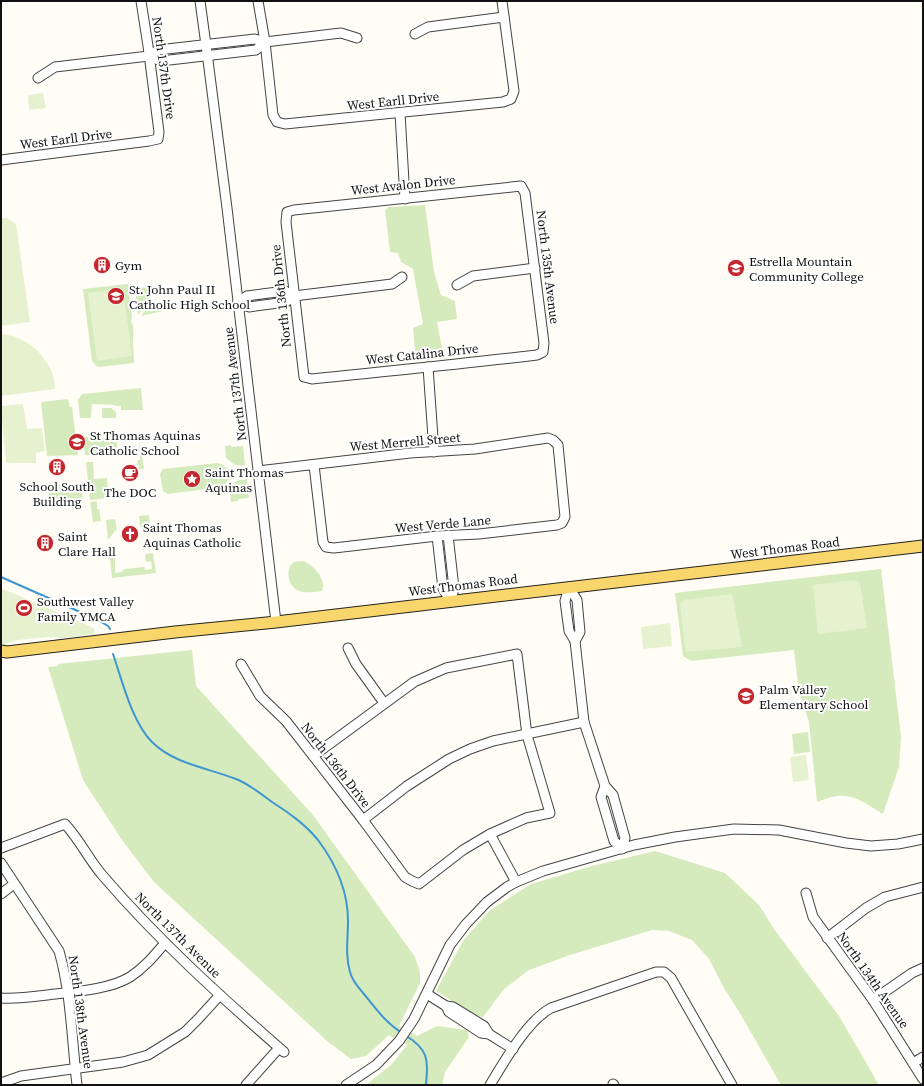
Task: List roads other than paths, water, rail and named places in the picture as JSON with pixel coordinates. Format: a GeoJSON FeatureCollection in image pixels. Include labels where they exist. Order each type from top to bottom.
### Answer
{"type":"FeatureCollection","features":[{"type":"Feature","properties":{"kind":"main road","name":"West Thomas Road"},"geometry":{"type":"LineString","coordinates":[[3,655],[175,632],[276,622],[923,546]]}},
{"type":"Feature","properties":{"kind":"street","name":"North 137th Drive"},"geometry":{"type":"LineString","coordinates":[[141,1],[150,56],[159,132],[158,139]]}},
{"type":"Feature","properties":{"kind":"street","name":"North 137th Avenue"},"geometry":{"type":"LineString","coordinates":[[200,1],[208,55],[276,622]]}},
{"type":"Feature","properties":{"kind":"street"},"geometry":{"type":"LineString","coordinates":[[258,1],[265,42]]}},
{"type":"Feature","properties":{"kind":"street"},"geometry":{"type":"LineString","coordinates":[[414,34],[428,27],[504,17],[502,1]]}},
{"type":"Feature","properties":{"kind":"street","name":"West Earll Drive"},"geometry":{"type":"LineString","coordinates":[[265,42],[273,115],[277,122],[285,124],[400,113],[503,102],[511,99],[514,91],[504,17]]}},
{"type":"Feature","properties":{"kind":"street"},"geometry":{"type":"LineString","coordinates":[[38,78],[55,67],[150,56],[158,50],[255,39],[265,42],[341,33],[357,38]]}},
{"type":"Feature","properties":{"kind":"street"},"geometry":{"type":"LineString","coordinates":[[150,56],[161,61],[256,50],[265,42]]}},
{"type":"Feature","properties":{"kind":"street"},"geometry":{"type":"LineString","coordinates":[[400,113],[405,199]]}},
{"type":"Feature","properties":{"kind":"street","name":"West Earll Drive"},"geometry":{"type":"LineString","coordinates":[[1,160],[149,142],[158,139]]}},
{"type":"Feature","properties":{"kind":"street","name":"West Avalon Drive"},"geometry":{"type":"LineString","coordinates":[[288,212],[352,203],[405,199],[521,186]]}},
{"type":"Feature","properties":{"kind":"street","name":"North 135th Avenue"},"geometry":{"type":"LineString","coordinates":[[521,186],[526,193],[544,344],[543,352]]}},
{"type":"Feature","properties":{"kind":"street","name":"North 136th Drive"},"geometry":{"type":"LineString","coordinates":[[288,212],[286,222],[304,376]]}},
{"type":"Feature","properties":{"kind":"street"},"geometry":{"type":"LineString","coordinates":[[457,285],[473,276],[535,268]]}},
{"type":"Feature","properties":{"kind":"street"},"geometry":{"type":"LineString","coordinates":[[238,302],[249,307],[286,302],[294,296],[392,284],[402,277]]}},
{"type":"Feature","properties":{"kind":"street","name":"West Catalina Drive"},"geometry":{"type":"LineString","coordinates":[[304,376],[312,379],[537,355],[543,352]]}},
{"type":"Feature","properties":{"kind":"street"},"geometry":{"type":"LineString","coordinates":[[428,367],[434,452]]}},
{"type":"Feature","properties":{"kind":"street","name":"West Merrell Street"},"geometry":{"type":"LineString","coordinates":[[258,471],[410,453],[482,448],[548,438],[553,440],[558,445],[565,513],[562,523]]}},
{"type":"Feature","properties":{"kind":"street","name":"West Verde Lane"},"geometry":{"type":"LineString","coordinates":[[314,464],[323,542],[326,547],[334,548],[437,536],[479,534],[557,525],[562,523]]}},
{"type":"Feature","properties":{"kind":"street"},"geometry":{"type":"LineString","coordinates":[[448,535],[454,588],[451,601]]}},
{"type":"Feature","properties":{"kind":"street"},"geometry":{"type":"LineString","coordinates":[[437,536],[443,588],[451,601]]}},
{"type":"Feature","properties":{"kind":"street"},"geometry":{"type":"LineString","coordinates":[[570,587],[565,601],[569,631],[575,641],[584,722],[605,786],[613,795],[625,838],[622,849]]}},
{"type":"Feature","properties":{"kind":"street"},"geometry":{"type":"LineString","coordinates":[[348,648],[356,664],[384,703]]}},
{"type":"Feature","properties":{"kind":"street"},"geometry":{"type":"LineString","coordinates":[[313,756],[414,682],[446,668],[517,654],[527,735],[550,813],[526,818],[490,834],[516,882]]}},
{"type":"Feature","properties":{"kind":"street","name":"North 136th Drive"},"geometry":{"type":"LineString","coordinates":[[241,664],[260,696],[286,721],[405,877],[412,882],[419,884],[463,850],[490,834]]}},
{"type":"Feature","properties":{"kind":"street"},"geometry":{"type":"LineString","coordinates":[[363,820],[407,786],[449,759],[470,749],[493,741],[584,722]]}},
{"type":"Feature","properties":{"kind":"street","name":"North 137th Avenue"},"geometry":{"type":"LineString","coordinates":[[1,848],[65,824],[75,835],[102,875],[165,943],[220,995],[282,1050],[246,1085]]}},
{"type":"Feature","properties":{"kind":"street"},"geometry":{"type":"LineString","coordinates":[[346,1085],[376,1065],[399,1041],[427,994],[450,946],[466,924],[487,902],[516,882],[543,871],[634,845],[675,837],[734,830],[780,830],[846,843],[871,846],[898,844],[923,839]]}},
{"type":"Feature","properties":{"kind":"street","name":"North 138th Avenue"},"geometry":{"type":"LineString","coordinates":[[1,863],[59,951],[67,992],[77,1085]]}},
{"type":"Feature","properties":{"kind":"street"},"geometry":{"type":"LineString","coordinates":[[1,894],[14,884]]}},
{"type":"Feature","properties":{"kind":"street"},"geometry":{"type":"LineString","coordinates":[[827,938],[866,908],[885,897],[923,887]]}},
{"type":"Feature","properties":{"kind":"street","name":"North 134th Avenue"},"geometry":{"type":"LineString","coordinates":[[806,893],[813,917],[873,1000],[923,1079]]}},
{"type":"Feature","properties":{"kind":"street"},"geometry":{"type":"LineString","coordinates":[[1,998],[12,999],[106,986],[129,977],[149,962],[165,943]]}},
{"type":"Feature","properties":{"kind":"street"},"geometry":{"type":"LineString","coordinates":[[873,1000],[923,968]]}},
{"type":"Feature","properties":{"kind":"street"},"geometry":{"type":"LineString","coordinates":[[490,1085],[507,1057],[542,1013],[550,1008],[656,972],[664,972],[671,978],[732,1085]]}},
{"type":"Feature","properties":{"kind":"street"},"geometry":{"type":"LineString","coordinates":[[427,994],[446,1006],[449,1012],[468,1020],[481,1033],[489,1034],[513,1049]]}},
{"type":"Feature","properties":{"kind":"street"},"geometry":{"type":"LineString","coordinates":[[4,1082],[21,1076],[123,1062],[148,1055],[185,1032],[220,995]]}},
{"type":"Feature","properties":{"kind":"street"},"geometry":{"type":"LineString","coordinates":[[913,1063],[923,1058]]}},
{"type":"Feature","properties":{"kind":"waterway"},"geometry":{"type":"LineString","coordinates":[[1,577],[96,619],[108,626],[110,629]]}},
{"type":"Feature","properties":{"kind":"waterway"},"geometry":{"type":"LineString","coordinates":[[113,654],[133,712],[145,734],[152,742],[170,756],[192,765],[236,779],[255,789],[296,819],[318,840],[330,858],[340,878],[346,899],[348,921],[348,966],[352,978],[391,1025],[402,1033]]}},
{"type":"Feature","properties":{"kind":"waterway"},"geometry":{"type":"LineString","coordinates":[[405,1035],[419,1045],[423,1051],[427,1062],[426,1085]]}},
{"type":"Feature","properties":{"kind":"place","name":"Gym"},"geometry":{"type":"Point","coordinates":[102,265]}},
{"type":"Feature","properties":{"kind":"place","name":"Estrella Mountain Community College"},"geometry":{"type":"Point","coordinates":[736,268]}},
{"type":"Feature","properties":{"kind":"place","name":"St. John Paul II Catholic High School"},"geometry":{"type":"Point","coordinates":[116,296]}},
{"type":"Feature","properties":{"kind":"place","name":"St Thomas Aquinas Catholic School"},"geometry":{"type":"Point","coordinates":[77,442]}},
{"type":"Feature","properties":{"kind":"place","name":"School South Building"},"geometry":{"type":"Point","coordinates":[57,467]}},
{"type":"Feature","properties":{"kind":"place","name":"The DOC"},"geometry":{"type":"Point","coordinates":[130,473]}},
{"type":"Feature","properties":{"kind":"place","name":"Saint Thomas Aquinas"},"geometry":{"type":"Point","coordinates":[192,479]}},
{"type":"Feature","properties":{"kind":"place","name":"Saint Thomas Aquinas Catholic"},"geometry":{"type":"Point","coordinates":[130,534]}},
{"type":"Feature","properties":{"kind":"place","name":"Saint Clare Hall"},"geometry":{"type":"Point","coordinates":[45,543]}},
{"type":"Feature","properties":{"kind":"place","name":"Southwest Valley Family YMCA"},"geometry":{"type":"Point","coordinates":[24,608]}},
{"type":"Feature","properties":{"kind":"place","name":"Palm Valley Elementary School"},"geometry":{"type":"Point","coordinates":[746,696]}}]}
